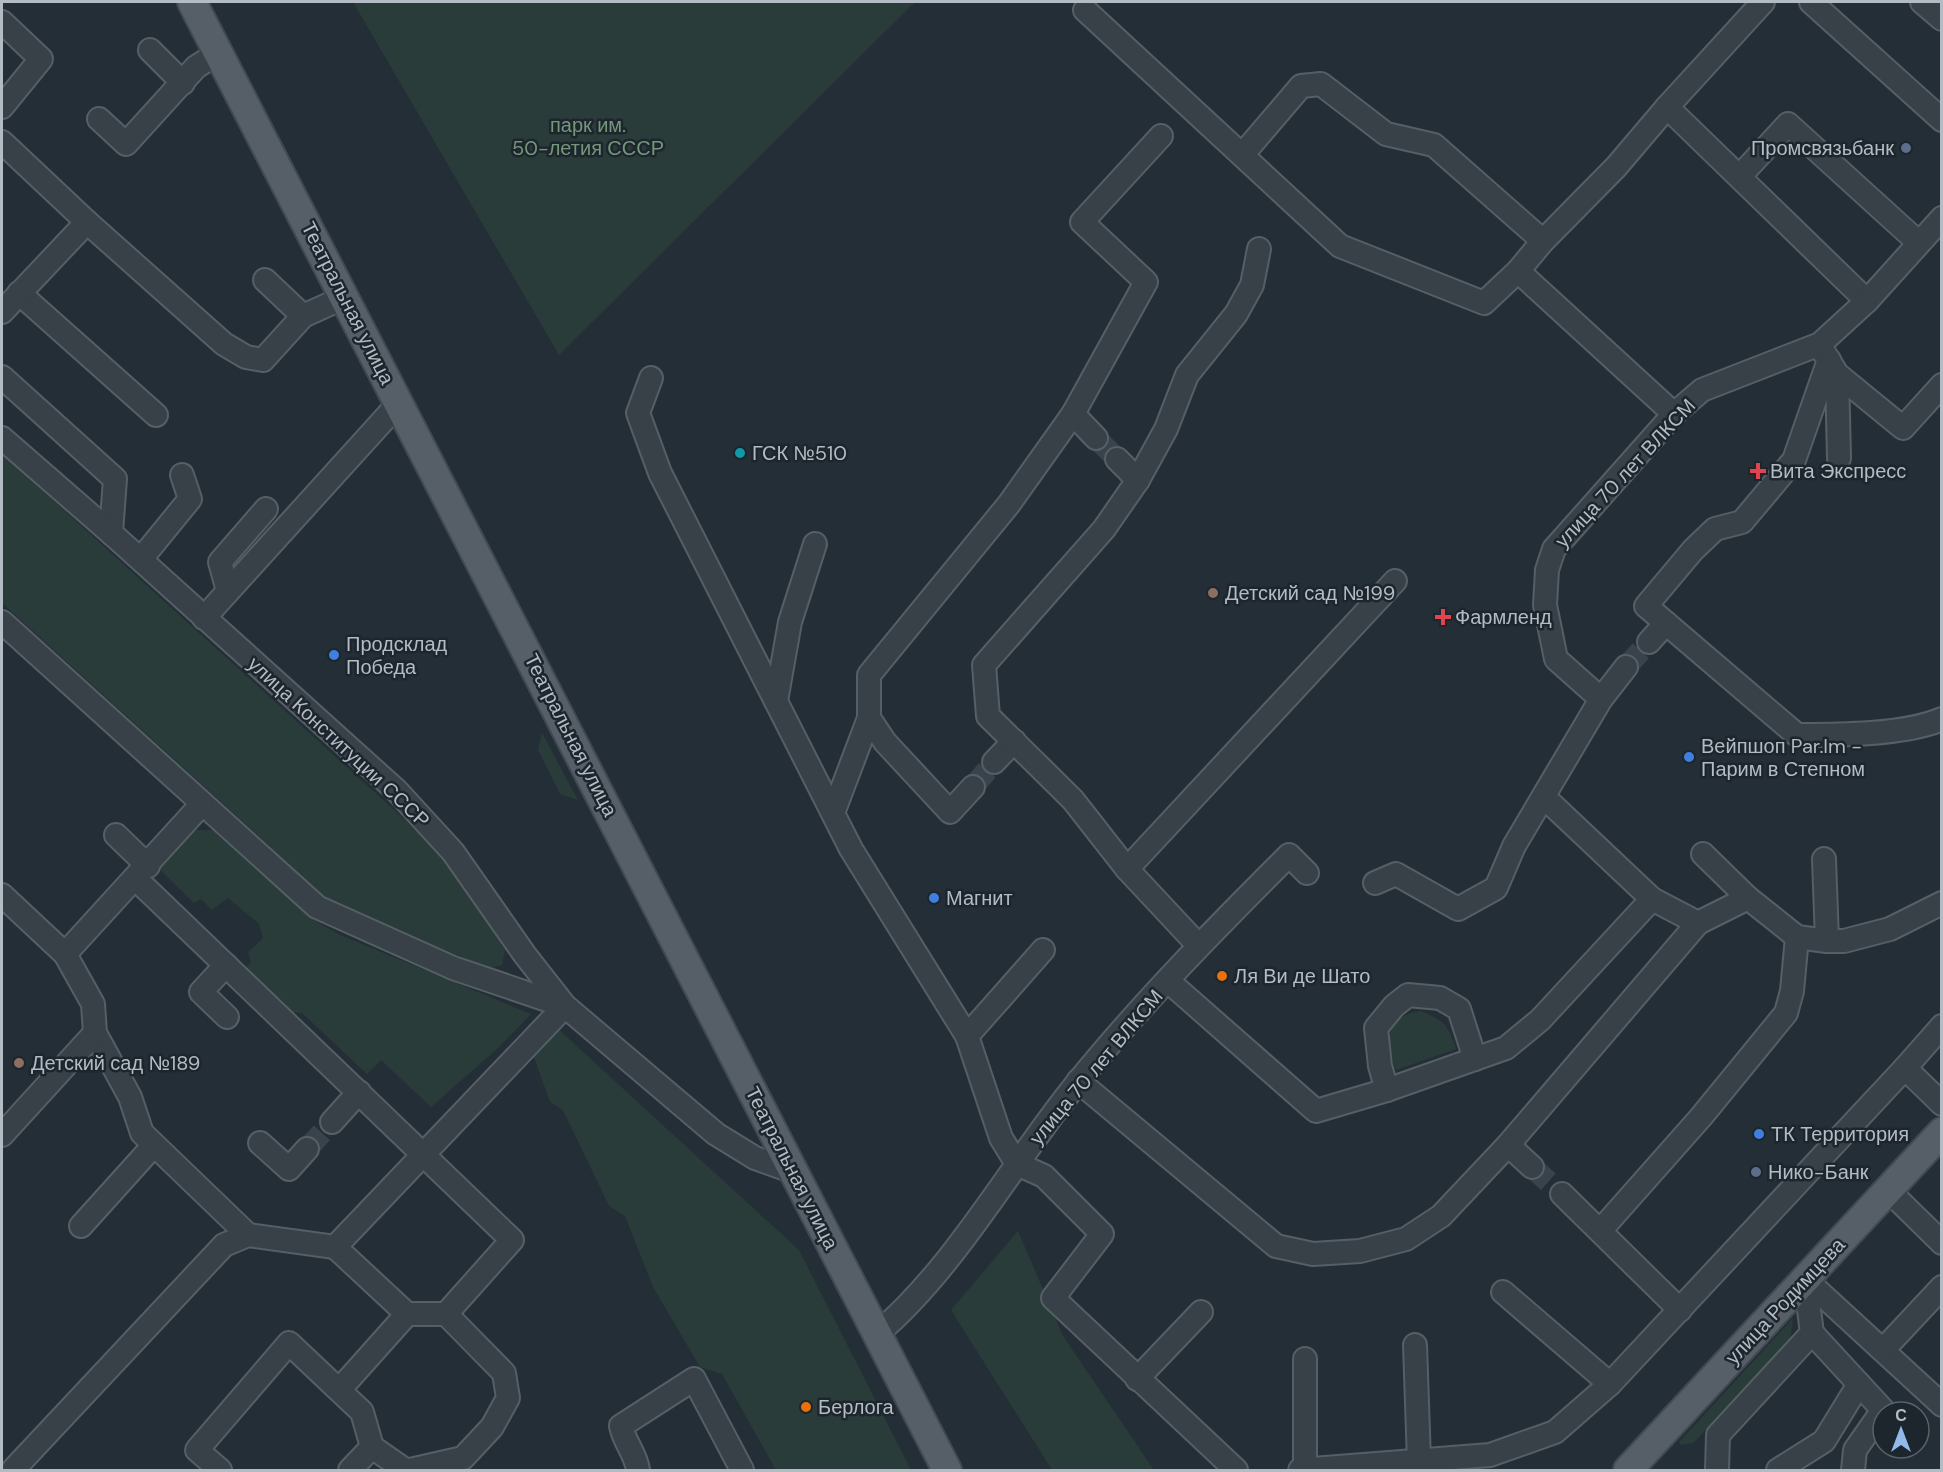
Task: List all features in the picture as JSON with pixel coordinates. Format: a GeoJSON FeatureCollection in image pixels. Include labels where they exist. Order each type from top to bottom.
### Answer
{"type":"FeatureCollection","features":[{"type":"Feature","properties":{"kind":"main road","name":"Театральная улица"},"geometry":{"type":"LineString","coordinates":[[192,2],[947,1470]]}},
{"type":"Feature","properties":{"kind":"main road","name":"улица Родимцева"},"geometry":{"type":"LineString","coordinates":[[1628,1470],[1941,1132]]}},
{"type":"Feature","properties":{"kind":"street"},"geometry":{"type":"LineString","coordinates":[[1085,10],[1340,246],[1484,303],[1518,271],[1543,241],[1616,167],[1667,107],[1763,2]]}},
{"type":"Feature","properties":{"kind":"street"},"geometry":{"type":"LineString","coordinates":[[1811,2],[1941,120]]}},
{"type":"Feature","properties":{"kind":"street"},"geometry":{"type":"LineString","coordinates":[[1922,2],[1941,19]]}},
{"type":"Feature","properties":{"kind":"street"},"geometry":{"type":"LineString","coordinates":[[2,22],[41,59],[2,107]]}},
{"type":"Feature","properties":{"kind":"street"},"geometry":{"type":"LineString","coordinates":[[150,50],[183,83]]}},
{"type":"Feature","properties":{"kind":"street"},"geometry":{"type":"LineString","coordinates":[[99,119],[126,144],[196,67],[218,53]]}},
{"type":"Feature","properties":{"kind":"street"},"geometry":{"type":"LineString","coordinates":[[1243,154],[1301,86],[1321,84],[1386,134],[1434,145],[1543,241]]}},
{"type":"Feature","properties":{"kind":"street"},"geometry":{"type":"LineString","coordinates":[[1667,107],[1867,301]]}},
{"type":"Feature","properties":{"kind":"street"},"geometry":{"type":"LineString","coordinates":[[1740,176],[1788,124],[1919,243]]}},
{"type":"Feature","properties":{"kind":"street"},"geometry":{"type":"LineString","coordinates":[[833,813],[869,718],[870,675],[1009,504],[1073,414],[1146,282],[1082,222],[1161,136]]}},
{"type":"Feature","properties":{"kind":"street"},"geometry":{"type":"LineString","coordinates":[[2,142],[87,222],[224,344],[246,357],[263,360],[303,316],[345,297]]}},
{"type":"Feature","properties":{"kind":"street","name":"улица 70 лет ВЛКСМ"},"geometry":{"type":"LineString","coordinates":[[1601,699],[1556,660],[1545,606],[1547,570],[1554,549],[1674,414],[1702,390],[1828,359],[1867,301],[1941,218]]}},
{"type":"Feature","properties":{"kind":"street"},"geometry":{"type":"LineString","coordinates":[[2,312],[87,222]]}},
{"type":"Feature","properties":{"kind":"street"},"geometry":{"type":"LineString","coordinates":[[1198,945],[1127,869],[1073,800],[988,716],[984,664],[1104,528],[1138,480],[1166,429],[1187,375],[1236,314],[1252,285],[1259,249]]}},
{"type":"Feature","properties":{"kind":"street"},"geometry":{"type":"LineString","coordinates":[[1518,271],[1674,414]]}},
{"type":"Feature","properties":{"kind":"street"},"geometry":{"type":"LineString","coordinates":[[265,280],[303,316]]}},
{"type":"Feature","properties":{"kind":"street"},"geometry":{"type":"LineString","coordinates":[[19,293],[156,415]]}},
{"type":"Feature","properties":{"kind":"street"},"geometry":{"type":"LineString","coordinates":[[1828,359],[1903,428],[1941,385]]}},
{"type":"Feature","properties":{"kind":"street"},"geometry":{"type":"LineString","coordinates":[[1828,359],[1839,458]]}},
{"type":"Feature","properties":{"kind":"street"},"geometry":{"type":"LineString","coordinates":[[1828,359],[1794,460],[1742,522],[1715,529],[1693,550],[1646,606],[1797,735],[1834,735],[1927,725],[1941,719]]}},
{"type":"Feature","properties":{"kind":"street"},"geometry":{"type":"LineString","coordinates":[[2,377],[114,479],[111,533]]}},
{"type":"Feature","properties":{"kind":"street"},"geometry":{"type":"LineString","coordinates":[[651,378],[638,413],[660,473],[851,849],[967,1036],[1001,1138],[1017,1164],[1044,1176],[1102,1234],[1053,1298],[1236,1470]]}},
{"type":"Feature","properties":{"kind":"street"},"geometry":{"type":"LineString","coordinates":[[204,618],[399,404]]}},
{"type":"Feature","properties":{"kind":"street"},"geometry":{"type":"LineString","coordinates":[[1073,414],[1096,438]]}},
{"type":"Feature","properties":{"kind":"street","name":"улица Конституции СССР"},"geometry":{"type":"LineString","coordinates":[[2,438],[141,559],[397,791],[453,852],[525,955],[565,1006],[716,1134],[755,1158],[794,1172]]}},
{"type":"Feature","properties":{"kind":"street"},"geometry":{"type":"LineString","coordinates":[[1117,459],[1138,480]]}},
{"type":"Feature","properties":{"kind":"street"},"geometry":{"type":"LineString","coordinates":[[141,559],[190,499],[182,475]]}},
{"type":"Feature","properties":{"kind":"street"},"geometry":{"type":"LineString","coordinates":[[228,591],[220,562],[266,509]]}},
{"type":"Feature","properties":{"kind":"street"},"geometry":{"type":"LineString","coordinates":[[776,701],[790,622],[815,544]]}},
{"type":"Feature","properties":{"kind":"street"},"geometry":{"type":"LineString","coordinates":[[1127,869],[1395,581]]}},
{"type":"Feature","properties":{"kind":"street"},"geometry":{"type":"LineString","coordinates":[[2,622],[317,907],[453,968],[565,1006],[335,1247]]}},
{"type":"Feature","properties":{"kind":"street"},"geometry":{"type":"LineString","coordinates":[[1649,642],[1665,623]]}},
{"type":"Feature","properties":{"kind":"street"},"geometry":{"type":"LineString","coordinates":[[1375,883],[1396,874],[1458,909],[1496,888],[1514,846],[1545,798],[1601,699],[1626,667]]}},
{"type":"Feature","properties":{"kind":"street"},"geometry":{"type":"LineString","coordinates":[[869,718],[885,742],[950,812],[973,787]]}},
{"type":"Feature","properties":{"kind":"street"},"geometry":{"type":"LineString","coordinates":[[994,762],[1014,741]]}},
{"type":"Feature","properties":{"kind":"street"},"geometry":{"type":"LineString","coordinates":[[1545,798],[1652,899],[1698,923]]}},
{"type":"Feature","properties":{"kind":"street"},"geometry":{"type":"LineString","coordinates":[[65,954],[202,804]]}},
{"type":"Feature","properties":{"kind":"street"},"geometry":{"type":"LineString","coordinates":[[116,835],[142,872],[226,965],[512,1240],[446,1314]]}},
{"type":"Feature","properties":{"kind":"street"},"geometry":{"type":"LineString","coordinates":[[1703,854],[1748,898],[1797,937],[1844,940],[1890,929],[1941,903]]}},
{"type":"Feature","properties":{"kind":"street","name":"улица 70 лет ВЛКСМ"},"geometry":{"type":"LineString","coordinates":[[877,1334],[902,1313],[1078,1081],[1198,945],[1289,855],[1307,873]]}},
{"type":"Feature","properties":{"kind":"street"},"geometry":{"type":"LineString","coordinates":[[1824,859],[1827,940]]}},
{"type":"Feature","properties":{"kind":"street"},"geometry":{"type":"LineString","coordinates":[[2,895],[65,954],[93,1004],[95,1033],[130,1097],[142,1133],[248,1235]]}},
{"type":"Feature","properties":{"kind":"street"},"geometry":{"type":"LineString","coordinates":[[1078,1081],[1276,1246],[1313,1254],[1360,1251],[1406,1239],[1441,1216],[1508,1145],[1698,923],[1748,898]]}},
{"type":"Feature","properties":{"kind":"street"},"geometry":{"type":"LineString","coordinates":[[1168,981],[1316,1111],[1387,1090],[1506,1048],[1540,1020],[1652,899]]}},
{"type":"Feature","properties":{"kind":"street"},"geometry":{"type":"LineString","coordinates":[[1600,1231],[1701,1117],[1786,1013],[1792,991],[1797,937]]}},
{"type":"Feature","properties":{"kind":"street"},"geometry":{"type":"LineString","coordinates":[[967,1036],[1042,950]]}},
{"type":"Feature","properties":{"kind":"street"},"geometry":{"type":"LineString","coordinates":[[226,965],[201,992],[227,1017]]}},
{"type":"Feature","properties":{"kind":"street"},"geometry":{"type":"LineString","coordinates":[[1387,1090],[1380,1066],[1376,1028],[1394,1006],[1408,995],[1440,998],[1459,1010],[1475,1059]]}},
{"type":"Feature","properties":{"kind":"street"},"geometry":{"type":"LineString","coordinates":[[1305,1359],[1303,1470],[1490,1455],[1555,1432],[1610,1384],[1905,1068],[1941,1026]]}},
{"type":"Feature","properties":{"kind":"street"},"geometry":{"type":"LineString","coordinates":[[2,1135],[95,1033]]}},
{"type":"Feature","properties":{"kind":"street"},"geometry":{"type":"LineString","coordinates":[[1905,1068],[1941,1104]]}},
{"type":"Feature","properties":{"kind":"street"},"geometry":{"type":"LineString","coordinates":[[332,1122],[359,1092]]}},
{"type":"Feature","properties":{"kind":"street"},"geometry":{"type":"LineString","coordinates":[[260,1143],[289,1169],[307,1149]]}},
{"type":"Feature","properties":{"kind":"street"},"geometry":{"type":"LineString","coordinates":[[81,1226],[154,1145]]}},
{"type":"Feature","properties":{"kind":"street"},"geometry":{"type":"LineString","coordinates":[[1508,1145],[1532,1167]]}},
{"type":"Feature","properties":{"kind":"street"},"geometry":{"type":"LineString","coordinates":[[1888,1190],[1941,1243]]}},
{"type":"Feature","properties":{"kind":"street"},"geometry":{"type":"LineString","coordinates":[[1562,1194],[1680,1310]]}},
{"type":"Feature","properties":{"kind":"street"},"geometry":{"type":"LineString","coordinates":[[2,1464],[11,1470],[224,1245],[248,1235],[335,1247],[407,1314],[446,1314],[504,1373],[508,1398],[492,1427],[463,1458],[459,1466],[410,1470]]}},
{"type":"Feature","properties":{"kind":"street"},"geometry":{"type":"LineString","coordinates":[[1805,1280],[1812,1333],[1883,1410],[1854,1460],[1824,1441]]}},
{"type":"Feature","properties":{"kind":"street"},"geometry":{"type":"LineString","coordinates":[[1805,1280],[1941,1405]]}},
{"type":"Feature","properties":{"kind":"street"},"geometry":{"type":"LineString","coordinates":[[1883,1350],[1941,1287]]}},
{"type":"Feature","properties":{"kind":"street"},"geometry":{"type":"LineString","coordinates":[[1503,1292],[1610,1384]]}},
{"type":"Feature","properties":{"kind":"street"},"geometry":{"type":"LineString","coordinates":[[1137,1379],[1201,1312]]}},
{"type":"Feature","properties":{"kind":"street"},"geometry":{"type":"LineString","coordinates":[[340,1389],[407,1314]]}},
{"type":"Feature","properties":{"kind":"street"},"geometry":{"type":"LineString","coordinates":[[1717,1470],[1718,1435],[1812,1333]]}},
{"type":"Feature","properties":{"kind":"street"},"geometry":{"type":"LineString","coordinates":[[220,1470],[197,1450],[289,1343],[362,1412],[372,1446],[405,1470]]}},
{"type":"Feature","properties":{"kind":"street"},"geometry":{"type":"LineString","coordinates":[[1415,1345],[1419,1461]]}},
{"type":"Feature","properties":{"kind":"street"},"geometry":{"type":"LineString","coordinates":[[638,1470],[637,1461],[623,1437],[621,1426],[694,1379],[742,1470]]}},
{"type":"Feature","properties":{"kind":"street"},"geometry":{"type":"LineString","coordinates":[[1778,1470],[1824,1441],[1859,1384]]}},
{"type":"Feature","properties":{"kind":"street"},"geometry":{"type":"LineString","coordinates":[[350,1470],[372,1446]]}},
{"type":"Feature","properties":{"kind":"green space","name":"парк им. 50-летия СССР"},"geometry":{"type":"Polygon","coordinates":[[[353,2],[915,2],[559,355],[353,2]]]}},
{"type":"Feature","properties":{"kind":"green space"},"geometry":{"type":"Polygon","coordinates":[[[2,454],[435,847],[468,891],[505,950],[502,965],[490,968],[359,917],[314,890],[261,838],[2,603],[2,454]]]}},
{"type":"Feature","properties":{"kind":"green space"},"geometry":{"type":"Polygon","coordinates":[[[542,733],[578,800],[560,794],[538,750],[542,733]]]}},
{"type":"Feature","properties":{"kind":"green space"},"geometry":{"type":"Polygon","coordinates":[[[196,830],[215,830],[314,920],[338,934],[531,1014],[498,1048],[431,1107],[381,1060],[367,1074],[302,1013],[282,1012],[242,972],[251,962],[248,952],[263,938],[259,924],[228,898],[212,910],[201,899],[194,903],[156,866],[171,850],[196,830]]]}},
{"type":"Feature","properties":{"kind":"green space"},"geometry":{"type":"Polygon","coordinates":[[[1420,1011],[1435,1017],[1444,1024],[1456,1049],[1396,1070],[1390,1049],[1390,1032],[1399,1019],[1420,1011]]]}},
{"type":"Feature","properties":{"kind":"green space"},"geometry":{"type":"Polygon","coordinates":[[[556,1027],[799,1250],[911,1470],[776,1470],[722,1374],[700,1367],[653,1287],[625,1216],[609,1206],[563,1110],[550,1102],[532,1052],[556,1027]]]}},
{"type":"Feature","properties":{"kind":"green space"},"geometry":{"type":"Polygon","coordinates":[[[1018,1231],[1063,1336],[1154,1470],[1052,1470],[951,1310],[1018,1231]]]}},
{"type":"Feature","properties":{"kind":"green space"},"geometry":{"type":"Polygon","coordinates":[[[1793,1318],[1790,1344],[1693,1443],[1681,1445],[1679,1442],[1793,1318]]]}},
{"type":"Feature","properties":{"kind":"tunnel"},"geometry":{"type":"LineString","coordinates":[[1096,438],[1117,459]]}},
{"type":"Feature","properties":{"kind":"tunnel"},"geometry":{"type":"LineString","coordinates":[[1626,667],[1649,642]]}},
{"type":"Feature","properties":{"kind":"tunnel"},"geometry":{"type":"LineString","coordinates":[[973,787],[994,762]]}},
{"type":"Feature","properties":{"kind":"tunnel"},"geometry":{"type":"LineString","coordinates":[[307,1149],[332,1122]]}},
{"type":"Feature","properties":{"kind":"tunnel"},"geometry":{"type":"LineString","coordinates":[[1532,1167],[1562,1194]]}},
{"type":"Feature","properties":{"kind":"place","name":"Промсвязьбанк"},"geometry":{"type":"Point","coordinates":[1906,148]}},
{"type":"Feature","properties":{"kind":"place","name":"ГСК №510"},"geometry":{"type":"Point","coordinates":[740,453]}},
{"type":"Feature","properties":{"kind":"place","name":"Вита Экспресс"},"geometry":{"type":"Point","coordinates":[1758,471]}},
{"type":"Feature","properties":{"kind":"place","name":"Детский сад №199"},"geometry":{"type":"Point","coordinates":[1213,593]}},
{"type":"Feature","properties":{"kind":"place","name":"Фармленд"},"geometry":{"type":"Point","coordinates":[1443,617]}},
{"type":"Feature","properties":{"kind":"place","name":"Продсклад Победа"},"geometry":{"type":"Point","coordinates":[334,655]}},
{"type":"Feature","properties":{"kind":"place","name":"Вейпшоп Par.Im - Парим в Степном"},"geometry":{"type":"Point","coordinates":[1689,757]}},
{"type":"Feature","properties":{"kind":"place","name":"Магнит"},"geometry":{"type":"Point","coordinates":[934,898]}},
{"type":"Feature","properties":{"kind":"place","name":"Ля Ви де Шато"},"geometry":{"type":"Point","coordinates":[1222,976]}},
{"type":"Feature","properties":{"kind":"place","name":"Детский сад №189"},"geometry":{"type":"Point","coordinates":[19,1063]}},
{"type":"Feature","properties":{"kind":"place","name":"ТК Территория"},"geometry":{"type":"Point","coordinates":[1759,1134]}},
{"type":"Feature","properties":{"kind":"place","name":"Нико-Банк"},"geometry":{"type":"Point","coordinates":[1756,1172]}},
{"type":"Feature","properties":{"kind":"place","name":"Берлога"},"geometry":{"type":"Point","coordinates":[806,1407]}}]}
